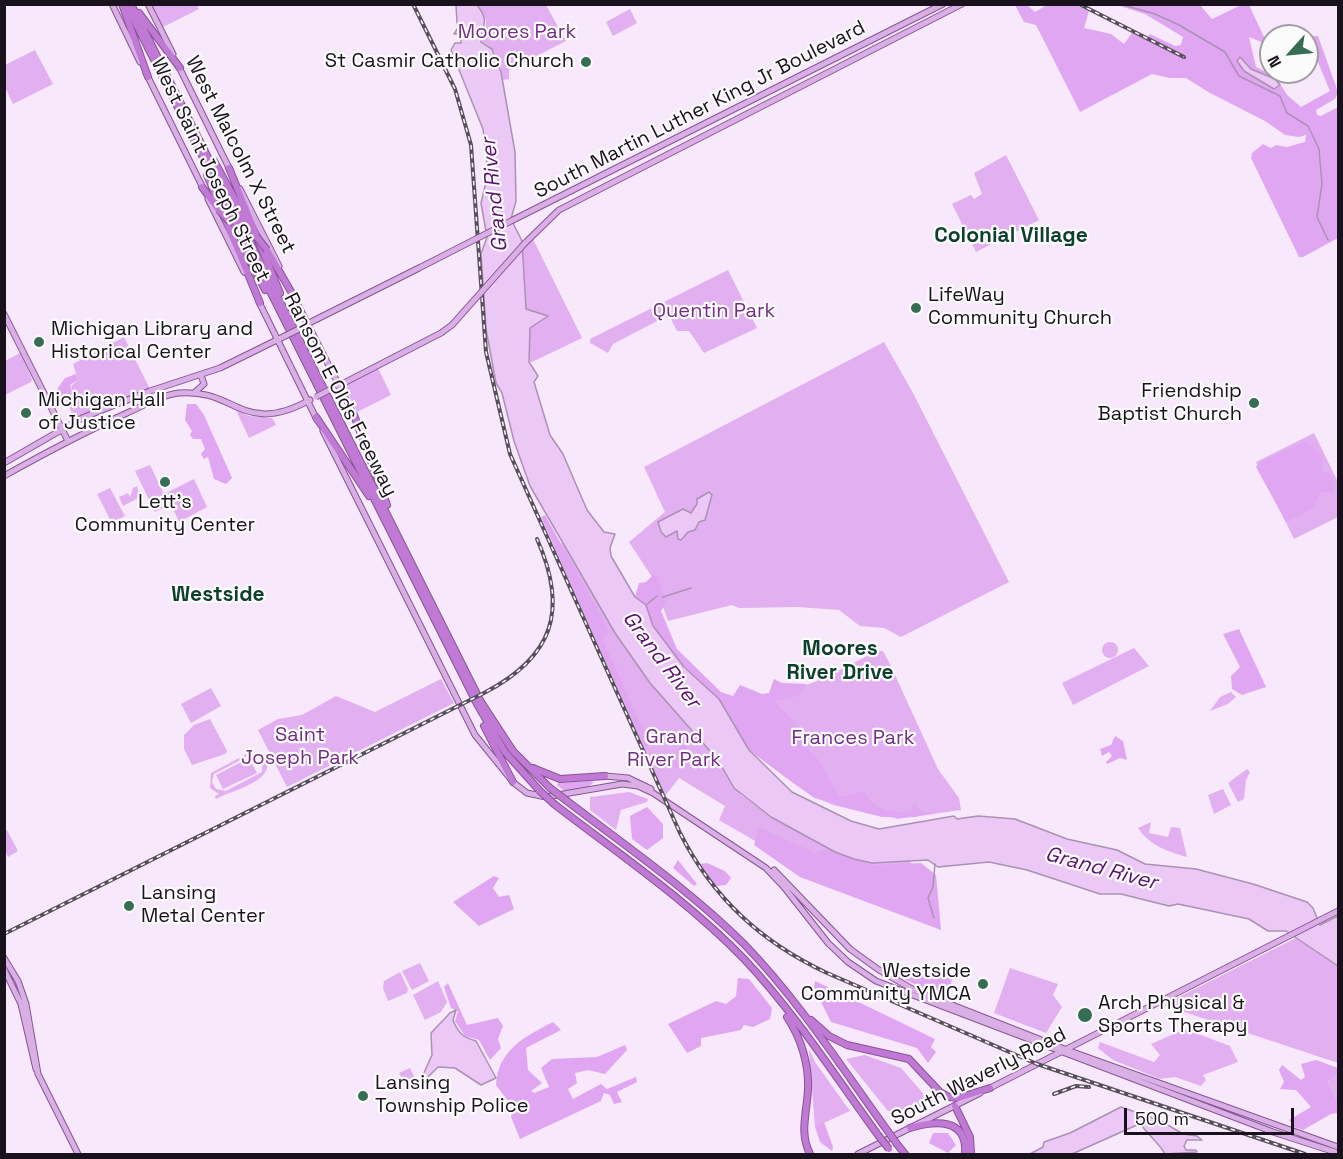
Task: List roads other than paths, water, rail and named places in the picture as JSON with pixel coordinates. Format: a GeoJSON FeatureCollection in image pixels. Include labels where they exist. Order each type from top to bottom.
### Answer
{"type":"FeatureCollection","features":[{"type":"Feature","properties":{"kind":"highway"},"geometry":{"type":"LineString","coordinates":[[124,4],[148,77]]}},
{"type":"Feature","properties":{"kind":"highway","name":"Ransom E Olds Freeway"},"geometry":{"type":"LineString","coordinates":[[124,4],[179,105],[477,694],[500,731]]}},
{"type":"Feature","properties":{"kind":"highway"},"geometry":{"type":"LineString","coordinates":[[132,4],[180,68]]}},
{"type":"Feature","properties":{"kind":"highway","name":"Ransom E Olds Freeway"},"geometry":{"type":"LineString","coordinates":[[132,4],[318,388],[497,741],[554,804],[677,898],[746,961]]}},
{"type":"Feature","properties":{"kind":"highway"},"geometry":{"type":"LineString","coordinates":[[179,105],[297,302]]}},
{"type":"Feature","properties":{"kind":"highway"},"geometry":{"type":"LineString","coordinates":[[179,105],[260,303]]}},
{"type":"Feature","properties":{"kind":"highway"},"geometry":{"type":"LineString","coordinates":[[229,168],[302,346]]}},
{"type":"Feature","properties":{"kind":"highway"},"geometry":{"type":"LineString","coordinates":[[202,187],[230,222],[318,388]]}},
{"type":"Feature","properties":{"kind":"highway"},"geometry":{"type":"LineString","coordinates":[[354,415],[380,488],[414,569]]}},
{"type":"Feature","properties":{"kind":"highway"},"geometry":{"type":"LineString","coordinates":[[316,417],[371,500],[403,557]]}},
{"type":"Feature","properties":{"kind":"highway"},"geometry":{"type":"LineString","coordinates":[[453,657],[513,782]]}},
{"type":"Feature","properties":{"kind":"highway"},"geometry":{"type":"LineString","coordinates":[[500,731],[526,762],[542,774],[564,780],[605,776]]}},
{"type":"Feature","properties":{"kind":"highway"},"geometry":{"type":"LineString","coordinates":[[500,731],[526,765],[550,788],[703,907],[740,941],[826,1034],[850,1046],[907,1058],[916,1064],[944,1095],[958,1098],[990,1088]]}},
{"type":"Feature","properties":{"kind":"highway"},"geometry":{"type":"LineString","coordinates":[[746,961],[785,1008],[891,1152]]}},
{"type":"Feature","properties":{"kind":"highway"},"geometry":{"type":"LineString","coordinates":[[746,961],[786,1015],[801,1044],[808,1082],[803,1137],[810,1155]]}},
{"type":"Feature","properties":{"kind":"highway"},"geometry":{"type":"LineString","coordinates":[[776,980],[902,1151]]}},
{"type":"Feature","properties":{"kind":"highway"},"geometry":{"type":"LineString","coordinates":[[955,1106],[970,1137],[971,1155]]}},
{"type":"Feature","properties":{"kind":"highway"},"geometry":{"type":"LineString","coordinates":[[910,1128],[937,1122],[950,1125],[963,1138],[965,1155]]}},
{"type":"Feature","properties":{"kind":"main road","name":"West Saint Joseph Street"},"geometry":{"type":"LineString","coordinates":[[112,4],[475,735],[513,782]]}},
{"type":"Feature","properties":{"kind":"main road","name":"West Malcolm X Street"},"geometry":{"type":"LineString","coordinates":[[148,4],[297,302],[305,325],[336,386],[354,415]]}},
{"type":"Feature","properties":{"kind":"main road","name":"South Martin Luther King Jr Boulevard"},"geometry":{"type":"LineString","coordinates":[[128,399],[201,375],[285,336],[945,4]]}},
{"type":"Feature","properties":{"kind":"main road"},"geometry":{"type":"LineString","coordinates":[[927,24],[924,17],[945,4]]}},
{"type":"Feature","properties":{"kind":"main road"},"geometry":{"type":"LineString","coordinates":[[940,17],[957,4]]}},
{"type":"Feature","properties":{"kind":"main road","name":"South Martin Luther King Jr Boulevard"},"geometry":{"type":"LineString","coordinates":[[194,393],[259,415],[285,412],[316,397],[441,333],[452,325],[525,243],[559,210],[892,42],[962,4]]}},
{"type":"Feature","properties":{"kind":"main road"},"geometry":{"type":"LineString","coordinates":[[892,42],[918,25],[914,19]]}},
{"type":"Feature","properties":{"kind":"main road"},"geometry":{"type":"LineString","coordinates":[[882,47],[878,44],[880,40],[905,24]]}},
{"type":"Feature","properties":{"kind":"main road"},"geometry":{"type":"LineString","coordinates":[[838,69],[871,50],[873,46],[870,42]]}},
{"type":"Feature","properties":{"kind":"main road"},"geometry":{"type":"LineString","coordinates":[[822,77],[820,70],[853,51]]}},
{"type":"Feature","properties":{"kind":"main road"},"geometry":{"type":"LineString","coordinates":[[780,99],[810,81],[812,76],[808,74]]}},
{"type":"Feature","properties":{"kind":"main road"},"geometry":{"type":"LineString","coordinates":[[719,130],[716,123],[750,104]]}},
{"type":"Feature","properties":{"kind":"main road"},"geometry":{"type":"LineString","coordinates":[[680,149],[707,133],[709,129],[705,126]]}},
{"type":"Feature","properties":{"kind":"main road"},"geometry":{"type":"LineString","coordinates":[[642,168],[638,163],[655,151]]}},
{"type":"Feature","properties":{"kind":"main road"},"geometry":{"type":"LineString","coordinates":[[620,180],[632,170],[629,164]]}},
{"type":"Feature","properties":{"kind":"main road"},"geometry":{"type":"LineString","coordinates":[[590,194],[586,189],[599,178]]}},
{"type":"Feature","properties":{"kind":"main road"},"geometry":{"type":"LineString","coordinates":[[559,210],[573,200],[570,192]]}},
{"type":"Feature","properties":{"kind":"main road"},"geometry":{"type":"LineString","coordinates":[[4,314],[68,441]]}},
{"type":"Feature","properties":{"kind":"main road"},"geometry":{"type":"LineString","coordinates":[[4,476],[68,441],[166,396],[194,393],[204,384],[201,375]]}},
{"type":"Feature","properties":{"kind":"main road"},"geometry":{"type":"LineString","coordinates":[[4,463],[54,433],[128,399]]}},
{"type":"Feature","properties":{"kind":"main road"},"geometry":{"type":"LineString","coordinates":[[97,427],[92,424],[92,417],[128,399]]}},
{"type":"Feature","properties":{"kind":"main road"},"geometry":{"type":"LineString","coordinates":[[34,459],[30,450],[54,433]]}},
{"type":"Feature","properties":{"kind":"main road"},"geometry":{"type":"LineString","coordinates":[[605,776],[625,777],[644,784],[760,862],[791,886],[843,943],[879,970],[923,994],[1273,1132],[1338,1153]]}},
{"type":"Feature","properties":{"kind":"main road"},"geometry":{"type":"LineString","coordinates":[[513,782],[527,793],[546,797],[613,785],[644,789],[760,862],[784,886],[828,944],[866,975],[892,988],[1064,1051],[1338,1147]]}},
{"type":"Feature","properties":{"kind":"main road","name":"South Waverly Road"},"geometry":{"type":"LineString","coordinates":[[858,1155],[1338,911]]}},
{"type":"Feature","properties":{"kind":"main road"},"geometry":{"type":"LineString","coordinates":[[4,958],[26,1004],[38,1074]]}},
{"type":"Feature","properties":{"kind":"main road"},"geometry":{"type":"LineString","coordinates":[[4,969],[21,1004],[32,1059],[78,1155]]}},
{"type":"Feature","properties":{"kind":"water","name":"Grand River"},"geometry":{"type":"Polygon","coordinates":[[[456,5],[477,5],[484,16],[481,42],[492,49],[501,72],[515,152],[516,201],[511,219],[522,241],[526,309],[548,316],[530,328],[529,362],[538,376],[534,382],[550,435],[563,454],[587,510],[604,532],[615,534],[610,548],[611,556],[635,597],[646,605],[653,626],[684,667],[719,699],[749,750],[792,792],[851,821],[879,829],[954,816],[957,819],[978,816],[1015,819],[1067,839],[1117,850],[1145,864],[1196,869],[1253,884],[1307,902],[1313,908],[1320,925],[1338,916],[1338,966],[1286,931],[1268,931],[1249,919],[1178,904],[1169,906],[1121,894],[1100,894],[1027,870],[989,862],[938,867],[928,860],[872,863],[854,859],[835,852],[771,817],[734,788],[718,760],[650,683],[615,633],[530,486],[514,441],[502,393],[496,383],[486,329],[481,254],[487,237],[481,203],[488,173],[483,129],[451,50],[455,43],[461,43],[461,34],[454,34],[461,23],[457,23],[456,5]]]}},
{"type":"Feature","properties":{"kind":"water"},"geometry":{"type":"Polygon","coordinates":[[[1240,57],[1251,69],[1259,72],[1259,80],[1244,71],[1237,61],[1240,57]]]}},
{"type":"Feature","properties":{"kind":"water"},"geometry":{"type":"Polygon","coordinates":[[[1266,84],[1280,85],[1274,89],[1266,84]]]}},
{"type":"Feature","properties":{"kind":"water"},"geometry":{"type":"Polygon","coordinates":[[[709,492],[712,495],[705,520],[699,522],[695,530],[688,532],[681,540],[678,539],[677,531],[666,537],[661,532],[658,522],[683,509],[691,513],[697,504],[697,499],[709,492]]]}},
{"type":"Feature","properties":{"kind":"water"},"geometry":{"type":"Polygon","coordinates":[[[456,1010],[453,1020],[459,1032],[476,1041],[496,1078],[481,1085],[455,1068],[438,1067],[423,1082],[423,1075],[432,1055],[431,1033],[450,1013],[456,1010]]]}},
{"type":"Feature","properties":{"kind":"water"},"geometry":{"type":"Polygon","coordinates":[[[1121,1107],[1161,1121],[1183,1134],[1197,1136],[1202,1140],[1187,1140],[1184,1146],[1186,1150],[1197,1152],[1165,1154],[1142,1126],[1137,1125],[1072,1154],[1030,1154],[1043,1147],[1044,1142],[1070,1133],[1121,1107]]]}},
{"type":"Feature","properties":{"kind":"waterway"},"geometry":{"type":"LineString","coordinates":[[1120,4],[1155,14],[1225,52],[1239,76],[1280,96],[1287,113],[1308,126],[1319,149],[1322,184],[1317,217],[1328,240]]}},
{"type":"Feature","properties":{"kind":"waterway"},"geometry":{"type":"LineString","coordinates":[[663,597],[691,588]]}},
{"type":"Feature","properties":{"kind":"waterway","name":"Grand River"},"geometry":{"type":"LineString","coordinates":[[646,605],[657,596]]}},
{"type":"Feature","properties":{"kind":"waterway"},"geometry":{"type":"LineString","coordinates":[[934,918],[928,898],[933,887],[935,864]]}},
{"type":"Feature","properties":{"kind":"railway"},"geometry":{"type":"LineString","coordinates":[[413,4],[455,89],[471,145],[486,352],[510,454],[680,833],[708,878],[741,916],[760,932],[803,961],[827,973],[1037,1064],[1305,1154]]}},
{"type":"Feature","properties":{"kind":"railway"},"geometry":{"type":"LineString","coordinates":[[1079,4],[1184,57]]}},
{"type":"Feature","properties":{"kind":"railway"},"geometry":{"type":"LineString","coordinates":[[4,934],[484,693],[507,679],[526,664],[540,647],[548,630],[552,610],[552,588],[547,565],[537,539]]}},
{"type":"Feature","properties":{"kind":"railway"},"geometry":{"type":"LineString","coordinates":[[1054,1094],[1076,1086],[1089,1087]]}},
{"type":"Feature","properties":{"kind":"place","name":"St Casmir Catholic Church"},"geometry":{"type":"Point","coordinates":[586,62]}},
{"type":"Feature","properties":{"kind":"place","name":"LifeWay Community Church"},"geometry":{"type":"Point","coordinates":[916,308]}},
{"type":"Feature","properties":{"kind":"place","name":"Michigan Library and Historical Center"},"geometry":{"type":"Point","coordinates":[39,342]}},
{"type":"Feature","properties":{"kind":"place","name":"Friendship Baptist Church"},"geometry":{"type":"Point","coordinates":[1254,403]}},
{"type":"Feature","properties":{"kind":"place","name":"Michigan Hall of Justice"},"geometry":{"type":"Point","coordinates":[26,413]}},
{"type":"Feature","properties":{"kind":"place","name":"Lett's Community Center"},"geometry":{"type":"Point","coordinates":[165,482]}},
{"type":"Feature","properties":{"kind":"place","name":"Lansing Metal Center"},"geometry":{"type":"Point","coordinates":[129,906]}},
{"type":"Feature","properties":{"kind":"place","name":"Westside Community YMCA"},"geometry":{"type":"Point","coordinates":[983,984]}},
{"type":"Feature","properties":{"kind":"place","name":"Arch Physical & Sports Therapy"},"geometry":{"type":"Point","coordinates":[1085,1015]}},
{"type":"Feature","properties":{"kind":"place","name":"Lansing Township Police"},"geometry":{"type":"Point","coordinates":[363,1096]}},
{"type":"Feature","properties":{"kind":"district","name":"Colonial Village"},"geometry":{"type":"Point","coordinates":[1011,236]}},
{"type":"Feature","properties":{"kind":"district","name":"Westside"},"geometry":{"type":"Point","coordinates":[218,595]}},
{"type":"Feature","properties":{"kind":"district","name":"Moores River Drive"},"geometry":{"type":"Point","coordinates":[840,661]}},
{"type":"Feature","properties":{"kind":"park label","name":"Moores Park"},"geometry":{"type":"Point","coordinates":[517,33]}},
{"type":"Feature","properties":{"kind":"park label","name":"Quentin Park"},"geometry":{"type":"Point","coordinates":[714,312]}},
{"type":"Feature","properties":{"kind":"park label","name":"Frances Park"},"geometry":{"type":"Point","coordinates":[853,739]}},
{"type":"Feature","properties":{"kind":"park label","name":"Saint Joseph Park"},"geometry":{"type":"Point","coordinates":[300,748]}},
{"type":"Feature","properties":{"kind":"park label","name":"Grand River Park"},"geometry":{"type":"Point","coordinates":[674,750]}}]}
